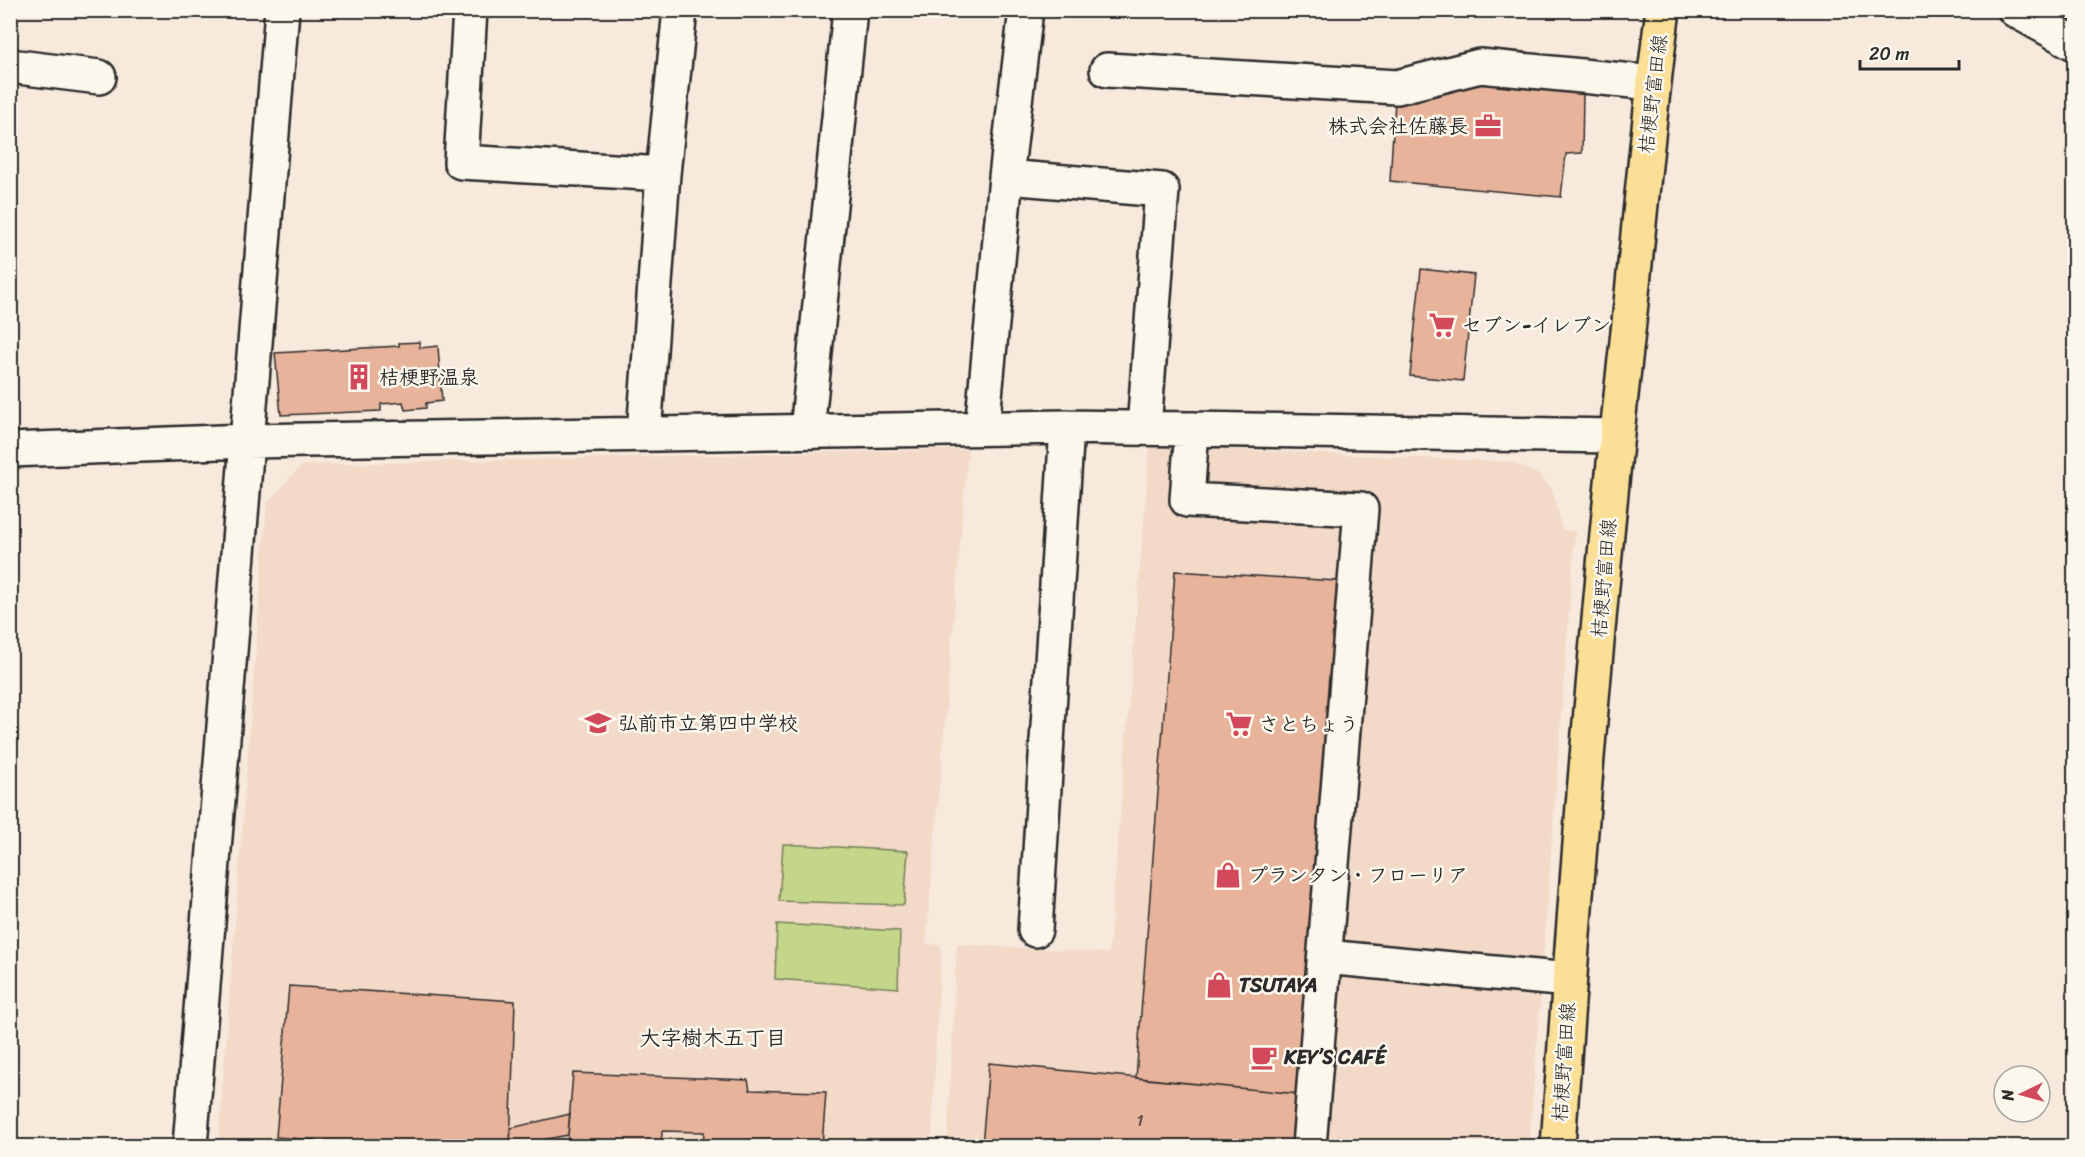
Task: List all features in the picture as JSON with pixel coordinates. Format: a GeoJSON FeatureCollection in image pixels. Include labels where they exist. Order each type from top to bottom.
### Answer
{"type":"FeatureCollection","features":[{"type":"Feature","properties":{"kind":"main road","name":"桔梗野富田線"},"geometry":{"type":"LineString","coordinates":[[1558,1146],[1569,980],[1616,436],[1653,83],[1663,10]]}},
{"type":"Feature","properties":{"kind":"street"},"geometry":{"type":"LineString","coordinates":[[190,1146],[282,10]]}},
{"type":"Feature","properties":{"kind":"street"},"geometry":{"type":"LineString","coordinates":[[470,10],[461,162],[663,174]]}},
{"type":"Feature","properties":{"kind":"street"},"geometry":{"type":"LineString","coordinates":[[644,434],[663,174],[680,10]]}},
{"type":"Feature","properties":{"kind":"street"},"geometry":{"type":"LineString","coordinates":[[807,431],[850,10]]}},
{"type":"Feature","properties":{"kind":"street"},"geometry":{"type":"LineString","coordinates":[[982,428],[1006,177],[1026,10]]}},
{"type":"Feature","properties":{"kind":"street"},"geometry":{"type":"LineString","coordinates":[[2015,10],[2074,43]]}},
{"type":"Feature","properties":{"kind":"street"},"geometry":{"type":"LineString","coordinates":[[10,66],[99,77]]}},
{"type":"Feature","properties":{"kind":"street"},"geometry":{"type":"LineString","coordinates":[[1107,70],[1397,87],[1480,66],[1653,83]]}},
{"type":"Feature","properties":{"kind":"street"},"geometry":{"type":"LineString","coordinates":[[1006,177],[1162,190],[1144,428]]}},
{"type":"Feature","properties":{"kind":"street"},"geometry":{"type":"LineString","coordinates":[[10,450],[247,441],[1067,426],[1616,436]]}},
{"type":"Feature","properties":{"kind":"street"},"geometry":{"type":"LineString","coordinates":[[1035,930],[1067,426]]}},
{"type":"Feature","properties":{"kind":"street"},"geometry":{"type":"LineString","coordinates":[[1192,429],[1187,500],[1361,509],[1309,1146]]}},
{"type":"Feature","properties":{"kind":"street"},"geometry":{"type":"LineString","coordinates":[[1325,957],[1569,980]]}},
{"type":"Feature","properties":{"kind":"shaded area"},"geometry":{"type":"Polygon","coordinates":[[[1150,446],[1511,462],[1536,473],[1552,489],[1562,530],[1575,532],[1529,1146],[947,1146],[957,944],[1109,953],[1150,446]]]}},
{"type":"Feature","properties":{"kind":"shaded area","name":"弘前市立第四中学校"},"geometry":{"type":"Polygon","coordinates":[[[968,449],[926,944],[941,945],[931,1146],[218,1146],[267,503],[302,465],[968,449]]]}},
{"type":"Feature","properties":{"kind":"green space"},"geometry":{"type":"Polygon","coordinates":[[[783,844],[908,851],[904,905],[779,901],[783,844]]]}},
{"type":"Feature","properties":{"kind":"green space"},"geometry":{"type":"Polygon","coordinates":[[[777,924],[900,931],[898,988],[775,979],[777,924]]]}},
{"type":"Feature","properties":{"kind":"building","name":"株式会社佐藤長"},"geometry":{"type":"Polygon","coordinates":[[[1483,78],[1583,94],[1582,153],[1566,154],[1561,197],[1390,181],[1395,100],[1483,78]]]}},
{"type":"Feature","properties":{"kind":"building","name":"セブン-イレブン"},"geometry":{"type":"Polygon","coordinates":[[[1421,269],[1474,275],[1463,381],[1410,376],[1421,269]]]}},
{"type":"Feature","properties":{"kind":"building","name":"桔梗野温泉"},"geometry":{"type":"Polygon","coordinates":[[[420,342],[420,348],[438,346],[442,401],[426,403],[426,408],[405,410],[403,402],[381,404],[381,411],[281,415],[275,353],[399,346],[399,343],[420,342]]]}},
{"type":"Feature","properties":{"kind":"building"},"geometry":{"type":"Polygon","coordinates":[[[1175,571],[1337,581],[1299,1094],[1136,1078],[1175,571]]]}},
{"type":"Feature","properties":{"kind":"building"},"geometry":{"type":"Polygon","coordinates":[[[289,986],[515,1001],[510,1146],[392,1146],[276,1137],[289,986]]]}},
{"type":"Feature","properties":{"kind":"building"},"geometry":{"type":"Polygon","coordinates":[[[989,1063],[1299,1094],[1295,1146],[982,1146],[989,1063]]]}},
{"type":"Feature","properties":{"kind":"building"},"geometry":{"type":"Polygon","coordinates":[[[573,1073],[748,1080],[750,1090],[826,1092],[822,1146],[703,1146],[704,1132],[662,1131],[661,1146],[567,1146],[573,1073]]]}},
{"type":"Feature","properties":{"kind":"building"},"geometry":{"type":"Polygon","coordinates":[[[570,1114],[568,1135],[510,1146],[511,1128],[570,1114]]]}},
{"type":"Feature","properties":{"kind":"place","name":"株式会社佐藤長"},"geometry":{"type":"Point","coordinates":[1488,126]}},
{"type":"Feature","properties":{"kind":"place","name":"セブン-イレブン"},"geometry":{"type":"Point","coordinates":[1442,325]}},
{"type":"Feature","properties":{"kind":"place","name":"桔梗野温泉"},"geometry":{"type":"Point","coordinates":[359,377]}},
{"type":"Feature","properties":{"kind":"place","name":"弘前市立第四中学校"},"geometry":{"type":"Point","coordinates":[598,723]}},
{"type":"Feature","properties":{"kind":"place","name":"さとちょう"},"geometry":{"type":"Point","coordinates":[1239,724]}},
{"type":"Feature","properties":{"kind":"place","name":"プランタン・フローリア"},"geometry":{"type":"Point","coordinates":[1228,875]}},
{"type":"Feature","properties":{"kind":"place","name":"TSUTAYA"},"geometry":{"type":"Point","coordinates":[1219,985]}},
{"type":"Feature","properties":{"kind":"place","name":"KEY’S CAFÉ"},"geometry":{"type":"Point","coordinates":[1264,1057]}},
{"type":"Feature","properties":{"kind":"district","name":"大字樹木五丁目"},"geometry":{"type":"Point","coordinates":[713,1038]}}]}
